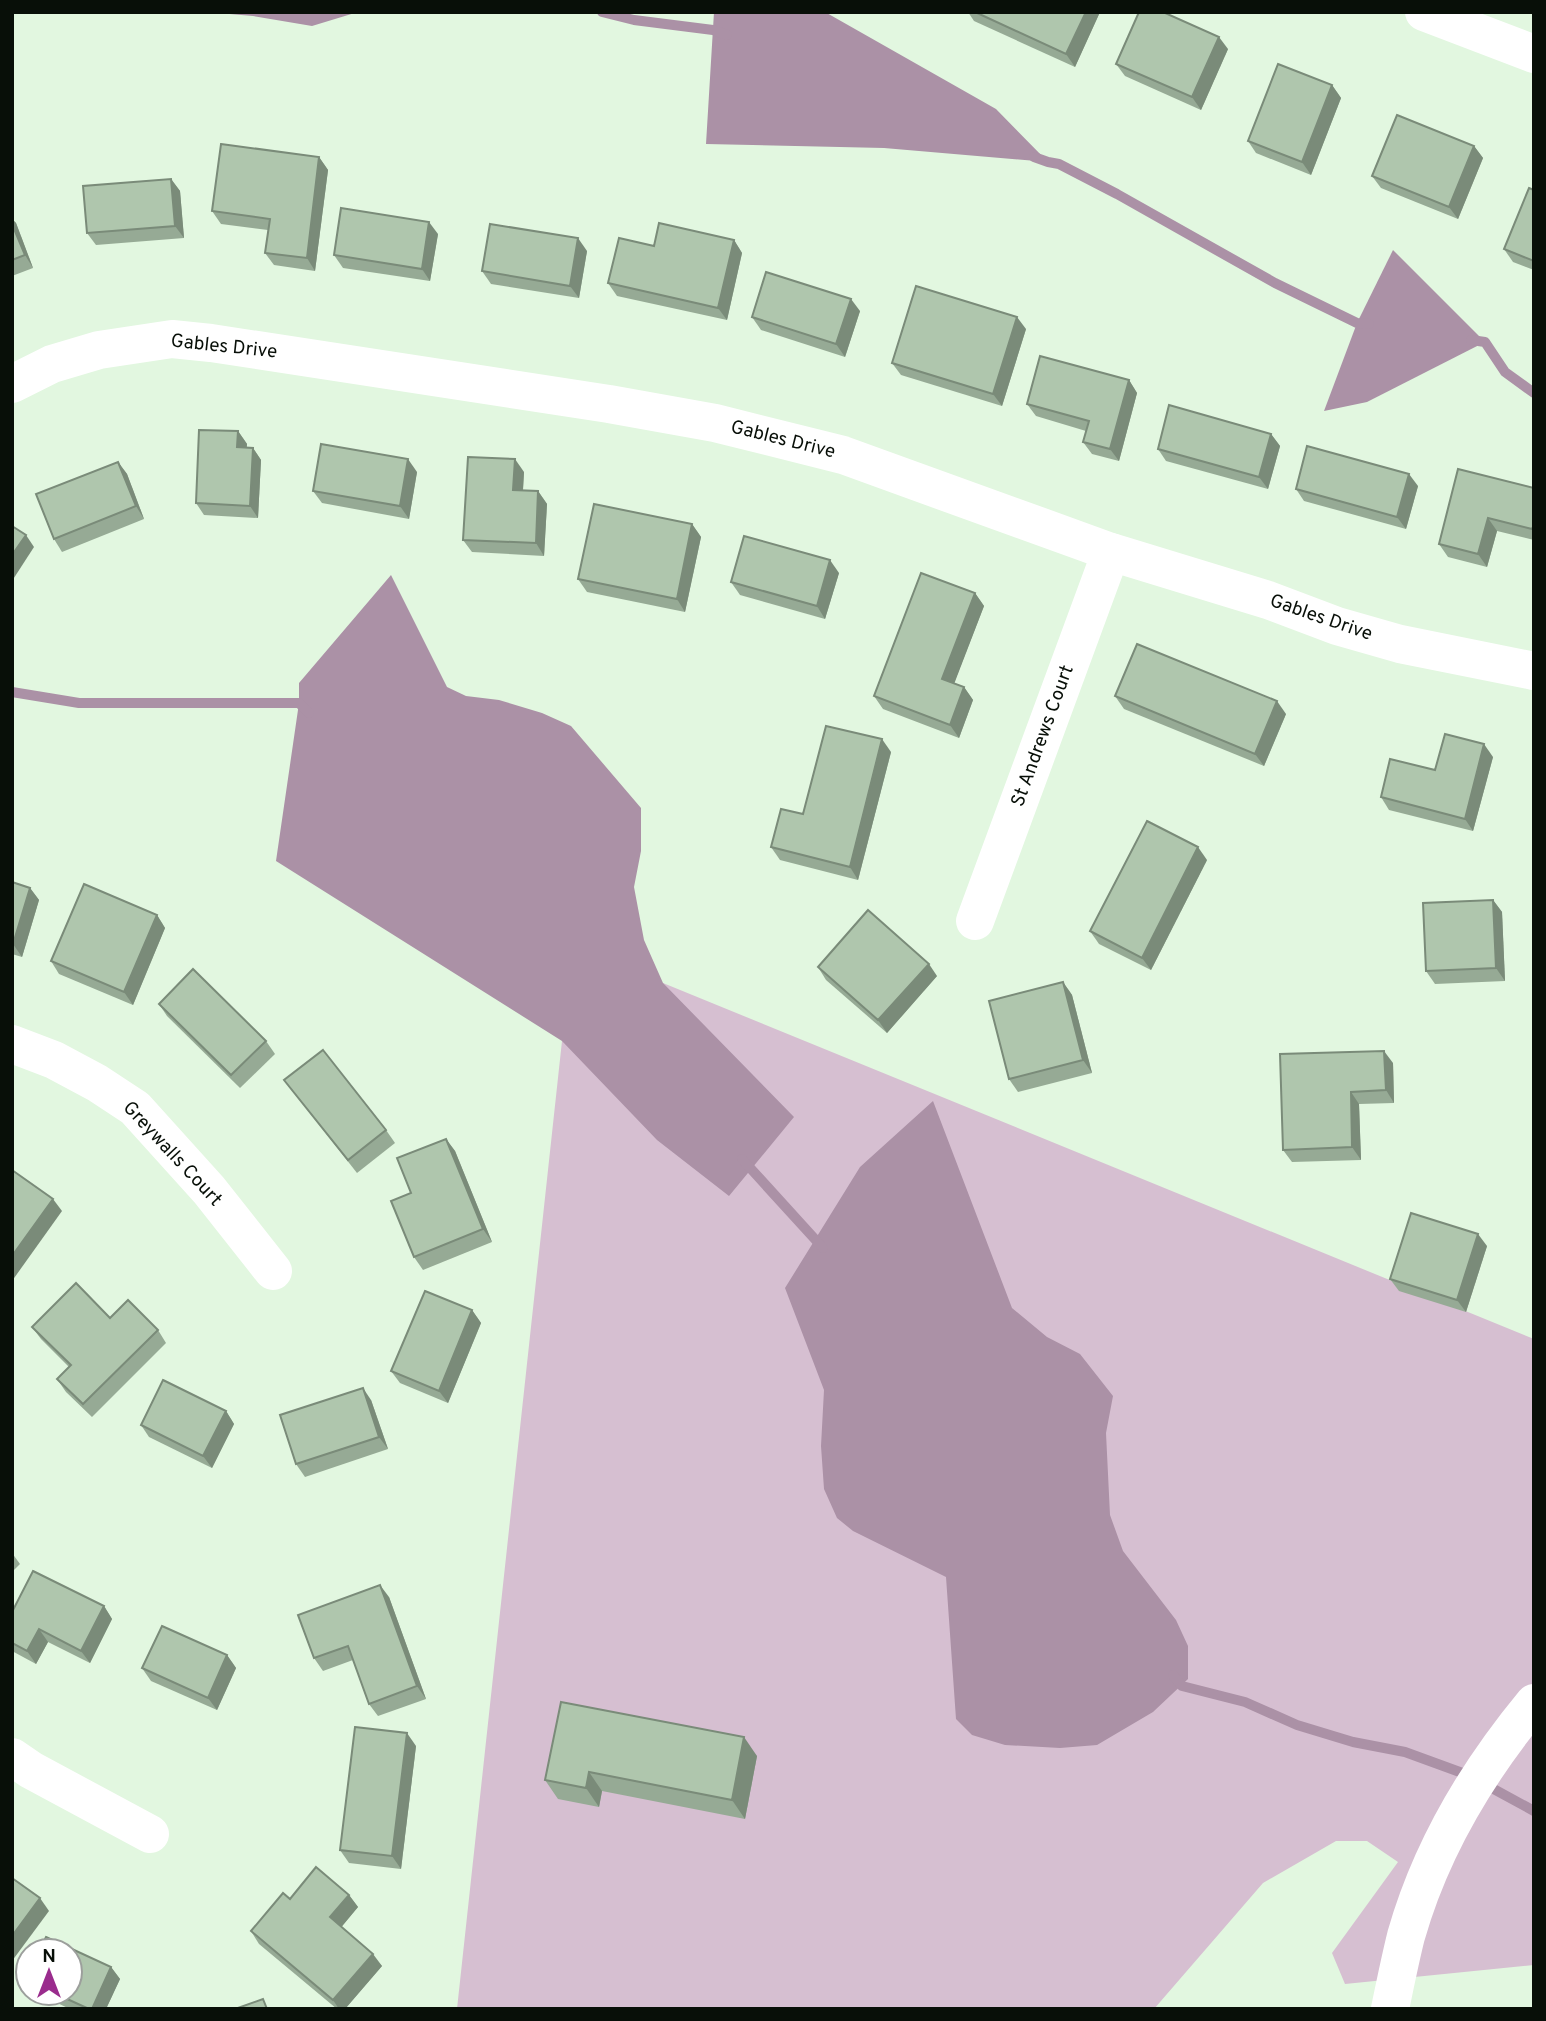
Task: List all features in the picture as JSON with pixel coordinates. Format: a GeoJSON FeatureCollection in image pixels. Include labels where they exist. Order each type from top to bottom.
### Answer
{"type":"FeatureCollection","features":[{"type":"Feature","properties":{"kind":"street"},"geometry":{"type":"LineString","coordinates":[[1424,12],[1534,54]]}},
{"type":"Feature","properties":{"kind":"street","name":"Gables Drive"},"geometry":{"type":"LineString","coordinates":[[12,384],[52,365],[99,349],[172,339],[609,404],[715,423],[843,455],[1111,552],[1268,600],[1337,626],[1400,644],[1534,671]]}},
{"type":"Feature","properties":{"kind":"street","name":"St Andrews Court"},"geometry":{"type":"LineString","coordinates":[[975,920],[1111,552]]}},
{"type":"Feature","properties":{"kind":"street","name":"Greywalls Court"},"geometry":{"type":"LineString","coordinates":[[12,1044],[54,1060],[97,1083],[135,1108],[209,1190],[273,1271]]}},
{"type":"Feature","properties":{"kind":"street"},"geometry":{"type":"LineString","coordinates":[[1390,2009],[1407,1935],[1431,1865],[1464,1799],[1505,1737],[1534,1703]]}},
{"type":"Feature","properties":{"kind":"street"},"geometry":{"type":"LineString","coordinates":[[12,1757],[150,1834]]}},
{"type":"Feature","properties":{"kind":"shaded area"},"geometry":{"type":"Polygon","coordinates":[[[206,12],[358,12],[312,26],[253,16],[206,12]]]}},
{"type":"Feature","properties":{"kind":"shaded area"},"geometry":{"type":"Polygon","coordinates":[[[714,12],[825,12],[996,109],[1048,162],[884,148],[706,144],[714,12]]]}},
{"type":"Feature","properties":{"kind":"shaded area"},"geometry":{"type":"Polygon","coordinates":[[[1393,250],[1485,342],[1367,402],[1324,411],[1357,323],[1393,250]]]}},
{"type":"Feature","properties":{"kind":"shaded area"},"geometry":{"type":"Polygon","coordinates":[[[391,575],[447,687],[466,696],[499,700],[542,713],[571,726],[641,808],[641,851],[634,887],[644,940],[663,983],[794,1117],[729,1196],[657,1140],[562,1041],[276,861],[299,703],[299,683],[391,575]]]}},
{"type":"Feature","properties":{"kind":"shaded area"},"geometry":{"type":"Polygon","coordinates":[[[663,983],[1534,1339],[1534,1965],[1345,1984],[1332,1953],[1398,1862],[1367,1841],[1336,1841],[1263,1883],[1154,2009],[457,2009],[562,1041],[663,983]]]}},
{"type":"Feature","properties":{"kind":"shaded area"},"geometry":{"type":"Polygon","coordinates":[[[933,1101],[1012,1308],[1047,1337],[1080,1354],[1113,1396],[1106,1433],[1110,1515],[1123,1551],[1176,1620],[1188,1646],[1188,1679],[1153,1712],[1097,1745],[1060,1748],[1005,1745],[972,1735],[956,1719],[946,1577],[853,1531],[837,1518],[824,1489],[821,1446],[824,1390],[785,1288],[860,1167],[933,1101]]]}},
{"type":"Feature","properties":{"kind":"building"},"geometry":{"type":"Polygon","coordinates":[[[975,12],[1086,12],[1066,54],[975,12]]]}},
{"type":"Feature","properties":{"kind":"building"},"geometry":{"type":"Polygon","coordinates":[[[1139,12],[1163,12],[1219,37],[1192,97],[1116,64],[1139,12]]]}},
{"type":"Feature","properties":{"kind":"building"},"geometry":{"type":"Polygon","coordinates":[[[1278,64],[1332,85],[1302,162],[1248,141],[1278,64]]]}},
{"type":"Feature","properties":{"kind":"building"},"geometry":{"type":"Polygon","coordinates":[[[1397,115],[1474,146],[1449,207],[1372,176],[1397,115]]]}},
{"type":"Feature","properties":{"kind":"building"},"geometry":{"type":"Polygon","coordinates":[[[221,144],[319,157],[307,258],[265,253],[270,219],[212,211],[221,144]]]}},
{"type":"Feature","properties":{"kind":"building"},"geometry":{"type":"Polygon","coordinates":[[[171,179],[175,226],[87,233],[83,186],[171,179]]]}},
{"type":"Feature","properties":{"kind":"building"},"geometry":{"type":"Polygon","coordinates":[[[1529,188],[1534,190],[1534,261],[1504,249],[1529,188]]]}},
{"type":"Feature","properties":{"kind":"building"},"geometry":{"type":"Polygon","coordinates":[[[341,208],[429,222],[422,269],[334,255],[341,208]]]}},
{"type":"Feature","properties":{"kind":"building"},"geometry":{"type":"Polygon","coordinates":[[[659,223],[734,240],[718,308],[608,283],[619,238],[654,246],[659,223]]]}},
{"type":"Feature","properties":{"kind":"building"},"geometry":{"type":"Polygon","coordinates":[[[12,224],[25,255],[12,260],[12,224]]]}},
{"type":"Feature","properties":{"kind":"building"},"geometry":{"type":"Polygon","coordinates":[[[490,224],[578,238],[570,286],[482,271],[490,224]]]}},
{"type":"Feature","properties":{"kind":"building"},"geometry":{"type":"Polygon","coordinates":[[[766,272],[851,299],[836,344],[752,317],[766,272]]]}},
{"type":"Feature","properties":{"kind":"building"},"geometry":{"type":"Polygon","coordinates":[[[916,286],[1017,317],[993,394],[892,363],[916,286]]]}},
{"type":"Feature","properties":{"kind":"building"},"geometry":{"type":"Polygon","coordinates":[[[1040,356],[1129,380],[1110,449],[1083,442],[1089,421],[1027,404],[1040,356]]]}},
{"type":"Feature","properties":{"kind":"building"},"geometry":{"type":"Polygon","coordinates":[[[1169,405],[1271,434],[1259,477],[1158,449],[1169,405]]]}},
{"type":"Feature","properties":{"kind":"building"},"geometry":{"type":"Polygon","coordinates":[[[199,430],[238,431],[237,447],[253,448],[250,506],[196,503],[199,430]]]}},
{"type":"Feature","properties":{"kind":"building"},"geometry":{"type":"Polygon","coordinates":[[[321,444],[408,459],[400,506],[313,491],[321,444]]]}},
{"type":"Feature","properties":{"kind":"building"},"geometry":{"type":"Polygon","coordinates":[[[1307,446],[1409,474],[1397,517],[1296,489],[1307,446]]]}},
{"type":"Feature","properties":{"kind":"building"},"geometry":{"type":"Polygon","coordinates":[[[468,457],[515,459],[513,490],[538,491],[536,543],[463,540],[468,457]]]}},
{"type":"Feature","properties":{"kind":"building"},"geometry":{"type":"Polygon","coordinates":[[[118,462],[136,506],[54,539],[36,494],[118,462]]]}},
{"type":"Feature","properties":{"kind":"building"},"geometry":{"type":"Polygon","coordinates":[[[1458,469],[1534,488],[1532,529],[1488,518],[1478,554],[1439,544],[1458,469]]]}},
{"type":"Feature","properties":{"kind":"building"},"geometry":{"type":"Polygon","coordinates":[[[594,504],[692,524],[677,599],[578,579],[594,504]]]}},
{"type":"Feature","properties":{"kind":"building"},"geometry":{"type":"Polygon","coordinates":[[[12,526],[26,535],[12,555],[12,526]]]}},
{"type":"Feature","properties":{"kind":"building"},"geometry":{"type":"Polygon","coordinates":[[[744,536],[830,560],[817,606],[731,582],[744,536]]]}},
{"type":"Feature","properties":{"kind":"building"},"geometry":{"type":"Polygon","coordinates":[[[921,573],[975,593],[942,679],[964,687],[950,725],[874,696],[921,573]]]}},
{"type":"Feature","properties":{"kind":"building"},"geometry":{"type":"Polygon","coordinates":[[[1137,644],[1277,701],[1255,754],[1115,696],[1137,644]]]}},
{"type":"Feature","properties":{"kind":"building"},"geometry":{"type":"Polygon","coordinates":[[[826,726],[882,739],[850,867],[771,847],[781,809],[803,814],[826,726]]]}},
{"type":"Feature","properties":{"kind":"building"},"geometry":{"type":"Polygon","coordinates":[[[1445,734],[1484,744],[1465,819],[1381,797],[1390,759],[1435,770],[1445,734]]]}},
{"type":"Feature","properties":{"kind":"building"},"geometry":{"type":"Polygon","coordinates":[[[1147,821],[1198,847],[1142,958],[1090,931],[1147,821]]]}},
{"type":"Feature","properties":{"kind":"building"},"geometry":{"type":"Polygon","coordinates":[[[12,882],[30,888],[13,944],[12,944],[12,882]]]}},
{"type":"Feature","properties":{"kind":"building"},"geometry":{"type":"Polygon","coordinates":[[[84,884],[157,915],[124,992],[51,961],[84,884]]]}},
{"type":"Feature","properties":{"kind":"building"},"geometry":{"type":"Polygon","coordinates":[[[1493,900],[1496,968],[1426,971],[1423,903],[1493,900]]]}},
{"type":"Feature","properties":{"kind":"building"},"geometry":{"type":"Polygon","coordinates":[[[868,910],[929,964],[878,1020],[818,967],[868,910]]]}},
{"type":"Feature","properties":{"kind":"building"},"geometry":{"type":"Polygon","coordinates":[[[193,969],[266,1041],[231,1075],[159,1004],[193,969]]]}},
{"type":"Feature","properties":{"kind":"building"},"geometry":{"type":"Polygon","coordinates":[[[1063,982],[1083,1060],[1009,1079],[989,1001],[1063,982]]]}},
{"type":"Feature","properties":{"kind":"building"},"geometry":{"type":"Polygon","coordinates":[[[323,1050],[386,1130],[348,1160],[284,1080],[323,1050]]]}},
{"type":"Feature","properties":{"kind":"building"},"geometry":{"type":"Polygon","coordinates":[[[1384,1051],[1386,1090],[1351,1092],[1352,1147],[1283,1150],[1280,1054],[1384,1051]]]}},
{"type":"Feature","properties":{"kind":"building"},"geometry":{"type":"Polygon","coordinates":[[[446,1139],[483,1229],[414,1257],[391,1201],[411,1193],[397,1158],[446,1139]]]}},
{"type":"Feature","properties":{"kind":"building"},"geometry":{"type":"Polygon","coordinates":[[[12,1170],[53,1199],[12,1256],[12,1170]]]}},
{"type":"Feature","properties":{"kind":"building"},"geometry":{"type":"Polygon","coordinates":[[[1411,1213],[1478,1234],[1457,1300],[1390,1279],[1411,1213]]]}},
{"type":"Feature","properties":{"kind":"building"},"geometry":{"type":"Polygon","coordinates":[[[76,1283],[110,1318],[128,1300],[158,1330],[83,1404],[57,1379],[71,1365],[32,1327],[76,1283]]]}},
{"type":"Feature","properties":{"kind":"building"},"geometry":{"type":"Polygon","coordinates":[[[425,1291],[472,1310],[439,1391],[391,1371],[425,1291]]]}},
{"type":"Feature","properties":{"kind":"building"},"geometry":{"type":"Polygon","coordinates":[[[163,1380],[226,1411],[203,1456],[141,1425],[163,1380]]]}},
{"type":"Feature","properties":{"kind":"building"},"geometry":{"type":"Polygon","coordinates":[[[363,1388],[379,1437],[296,1464],[280,1415],[363,1388]]]}},
{"type":"Feature","properties":{"kind":"building"},"geometry":{"type":"Polygon","coordinates":[[[33,1571],[104,1606],[81,1651],[39,1629],[27,1651],[12,1643],[12,1612],[33,1571]]]}},
{"type":"Feature","properties":{"kind":"building"},"geometry":{"type":"Polygon","coordinates":[[[380,1585],[417,1686],[369,1704],[348,1646],[314,1658],[298,1615],[380,1585]]]}},
{"type":"Feature","properties":{"kind":"building"},"geometry":{"type":"Polygon","coordinates":[[[162,1626],[227,1655],[208,1698],[142,1668],[162,1626]]]}},
{"type":"Feature","properties":{"kind":"building"},"geometry":{"type":"Polygon","coordinates":[[[561,1702],[744,1737],[732,1800],[589,1772],[586,1788],[545,1780],[561,1702]]]}},
{"type":"Feature","properties":{"kind":"building"},"geometry":{"type":"Polygon","coordinates":[[[355,1727],[407,1733],[392,1856],[340,1850],[355,1727]]]}},
{"type":"Feature","properties":{"kind":"building"},"geometry":{"type":"Polygon","coordinates":[[[316,1867],[349,1895],[330,1917],[373,1954],[333,2000],[251,1931],[283,1893],[290,1899],[316,1867]]]}},
{"type":"Feature","properties":{"kind":"building"},"geometry":{"type":"Polygon","coordinates":[[[12,1878],[40,1898],[12,1936],[12,1878]]]}},
{"type":"Feature","properties":{"kind":"building"},"geometry":{"type":"Polygon","coordinates":[[[84,1955],[111,1967],[92,2009],[84,2007],[84,1955]]]}},
{"type":"Feature","properties":{"kind":"building"},"geometry":{"type":"Polygon","coordinates":[[[263,1999],[267,2009],[235,2009],[263,1999]]]}},
{"type":"Feature","properties":{"kind":"waterway"},"geometry":{"type":"LineString","coordinates":[[602,12],[634,20],[713,30],[727,35]]}},
{"type":"Feature","properties":{"kind":"waterway"},"geometry":{"type":"LineString","coordinates":[[1034,157],[1059,164],[1117,194],[1275,283],[1357,323],[1369,324]]}},
{"type":"Feature","properties":{"kind":"waterway"},"geometry":{"type":"LineString","coordinates":[[1471,340],[1485,342],[1505,372],[1534,393]]}},
{"type":"Feature","properties":{"kind":"waterway"},"geometry":{"type":"LineString","coordinates":[[12,692],[79,703],[299,703],[309,713]]}},
{"type":"Feature","properties":{"kind":"waterway"},"geometry":{"type":"LineString","coordinates":[[742,1159],[823,1248]]}},
{"type":"Feature","properties":{"kind":"waterway"},"geometry":{"type":"LineString","coordinates":[[1173,1675],[1182,1686],[1245,1702],[1297,1725],[1353,1742],[1405,1752],[1468,1775],[1534,1811]]}}]}
